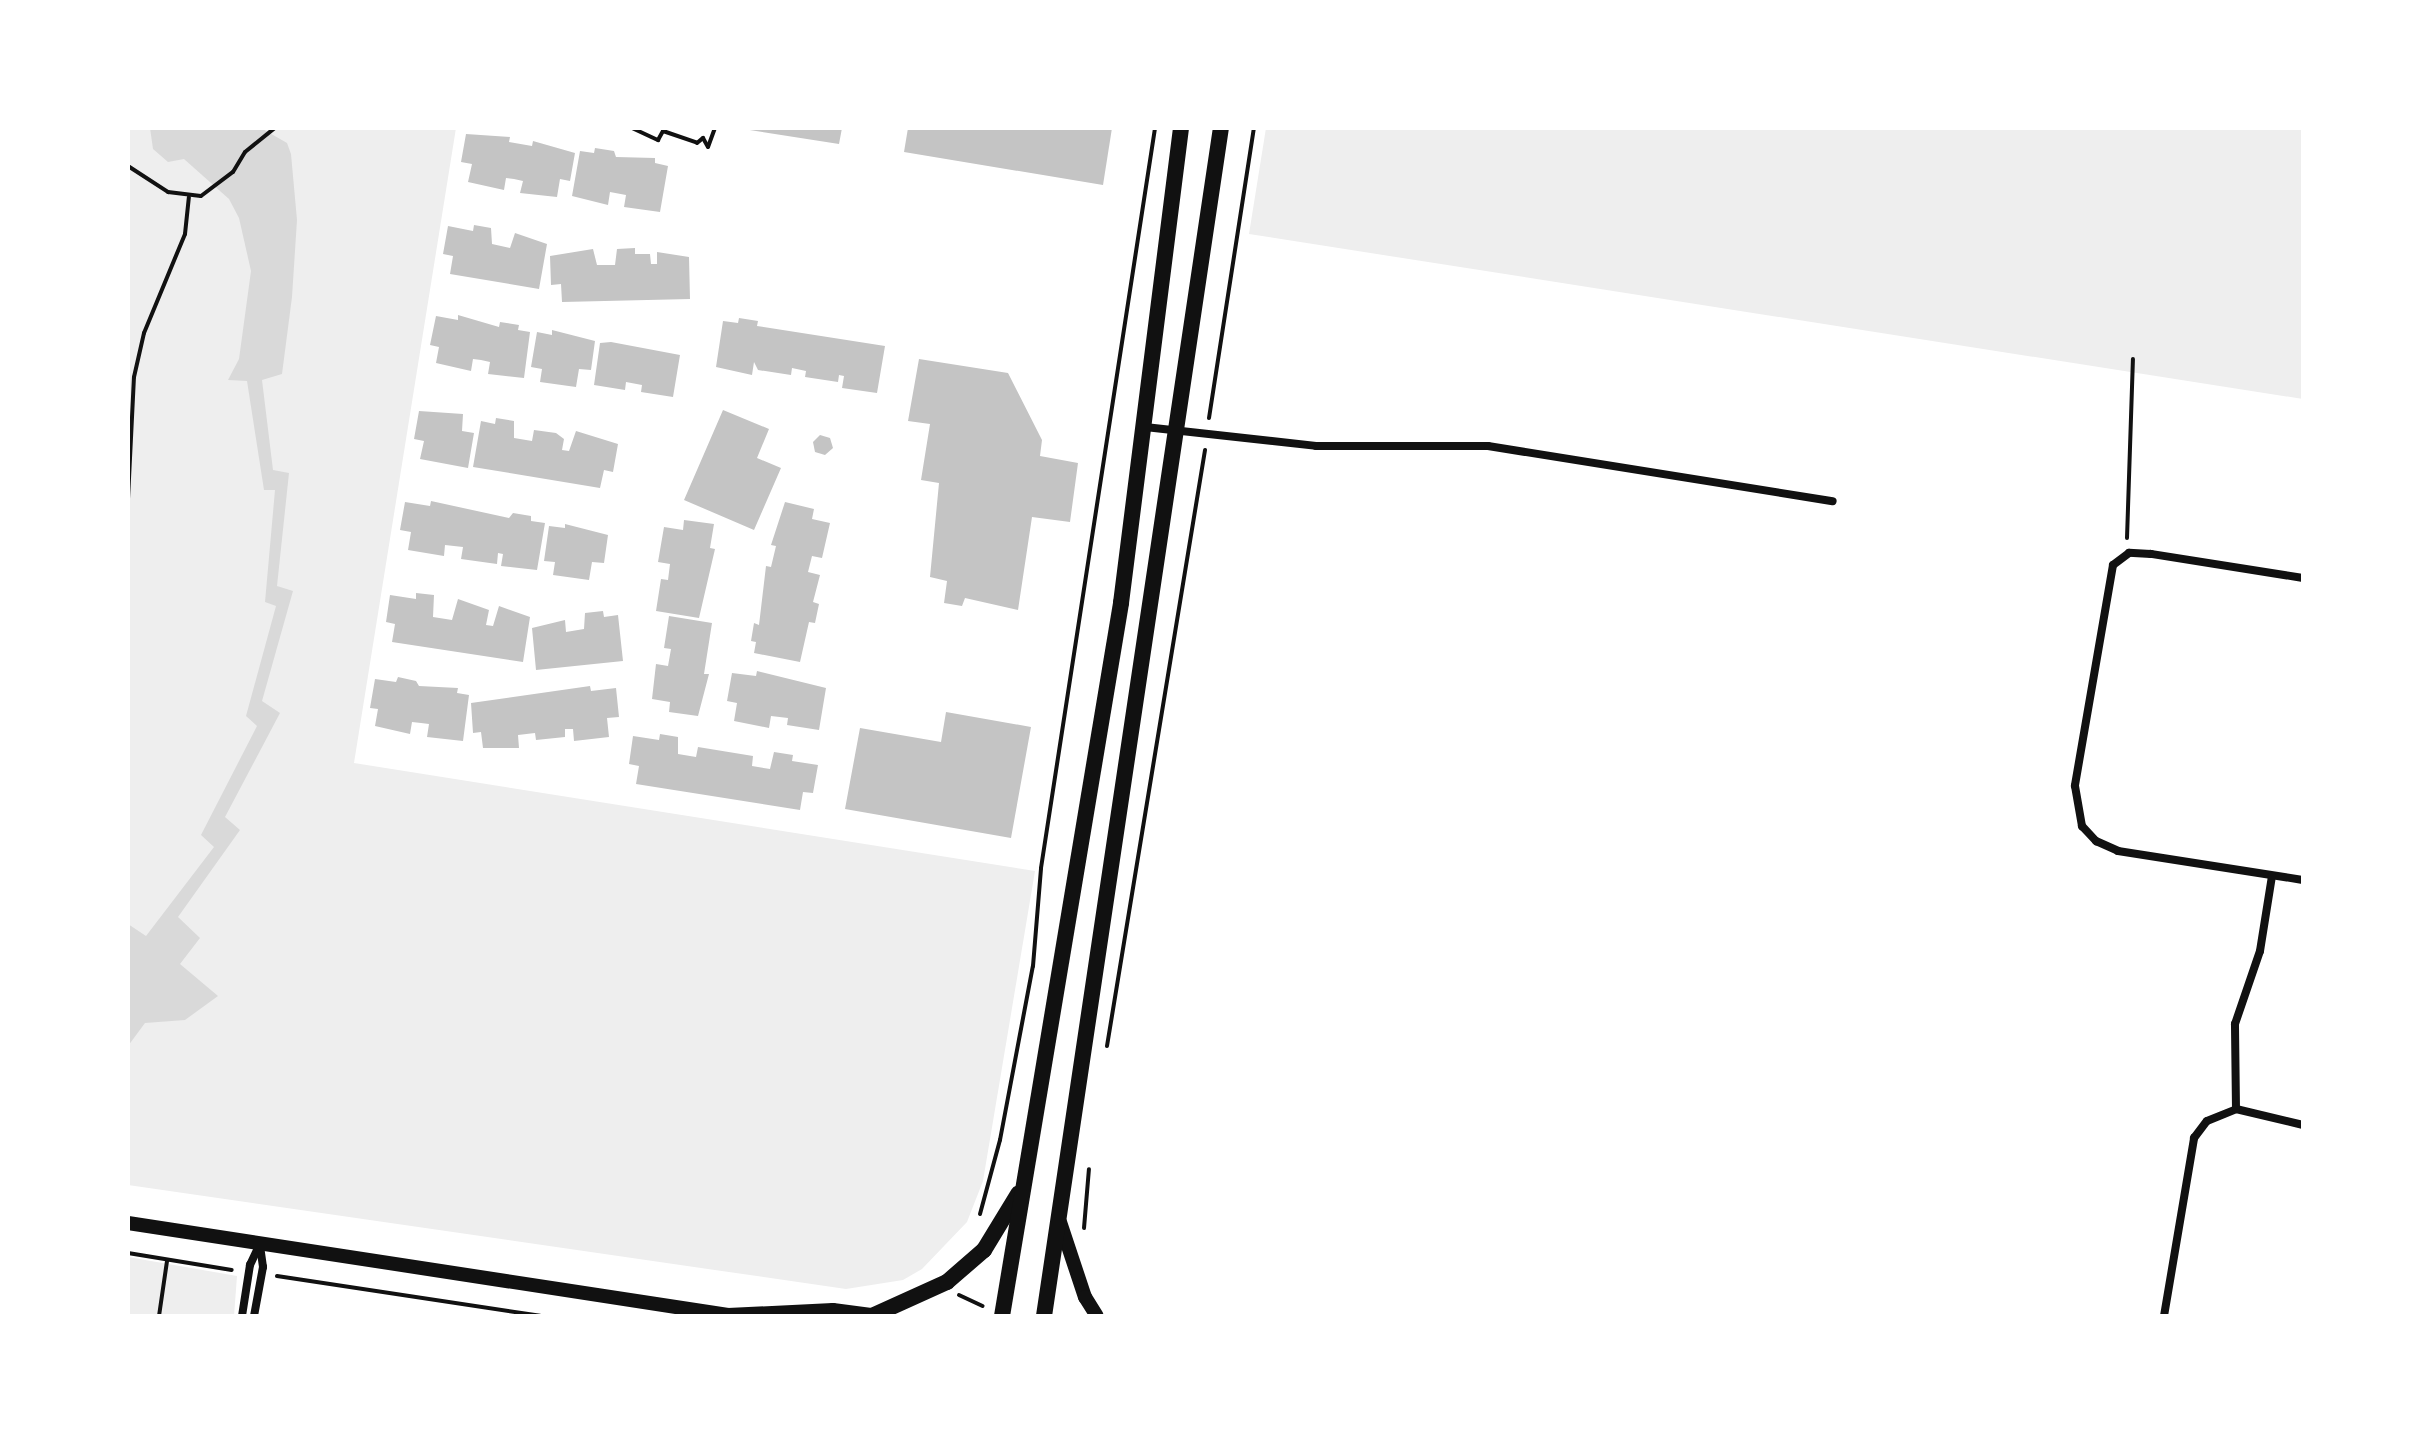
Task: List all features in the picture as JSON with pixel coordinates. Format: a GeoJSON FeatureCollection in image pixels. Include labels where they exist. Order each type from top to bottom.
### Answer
{"type":"FeatureCollection","features":[{"type":"Feature","properties":{"kind":"highway"},"geometry":{"type":"LineString","coordinates":[[1002,1316],[1145,427],[1181,128]]}},
{"type":"Feature","properties":{"kind":"highway"},"geometry":{"type":"LineString","coordinates":[[1044,1316],[1173,432],[1221,128]]}},
{"type":"Feature","properties":{"kind":"highway"},"geometry":{"type":"LineString","coordinates":[[877,1316],[947,1282],[984,1250],[1022,1186]]}},
{"type":"Feature","properties":{"kind":"main road"},"geometry":{"type":"LineString","coordinates":[[1060,1222],[1085,1297],[1097,1316]]}},
{"type":"Feature","properties":{"kind":"main road"},"geometry":{"type":"LineString","coordinates":[[128,1223],[730,1315],[833,1310],[877,1316]]}},
{"type":"Feature","properties":{"kind":"street"},"geometry":{"type":"LineString","coordinates":[[1145,427],[1316,446],[1488,446],[1833,501]]}},
{"type":"Feature","properties":{"kind":"street"},"geometry":{"type":"LineString","coordinates":[[2303,578],[2129,553],[2113,565],[2104,596],[2075,786],[2082,826],[2096,841],[2118,851],[2303,880]]}},
{"type":"Feature","properties":{"kind":"street"},"geometry":{"type":"LineString","coordinates":[[2236,1109],[2235,1024],[2260,951],[2272,876]]}},
{"type":"Feature","properties":{"kind":"street"},"geometry":{"type":"LineString","coordinates":[[2164,1316],[2194,1138],[2207,1121],[2236,1109],[2303,1125]]}},
{"type":"Feature","properties":{"kind":"street"},"geometry":{"type":"LineString","coordinates":[[242,1316],[249,1272],[260,1244]]}},
{"type":"Feature","properties":{"kind":"street"},"geometry":{"type":"LineString","coordinates":[[254,1316],[262,1274],[260,1244]]}},
{"type":"Feature","properties":{"kind":"path"},"geometry":{"type":"LineString","coordinates":[[128,166],[168,192],[189,197],[201,196],[233,172],[245,152],[275,128]]}},
{"type":"Feature","properties":{"kind":"path"},"geometry":{"type":"LineString","coordinates":[[632,128],[658,140],[663,131],[697,143],[703,138],[708,147],[715,128]]}},
{"type":"Feature","properties":{"kind":"path"},"geometry":{"type":"LineString","coordinates":[[975,1227],[990,1187],[1033,966],[1041,868],[1155,128]]}},
{"type":"Feature","properties":{"kind":"path"},"geometry":{"type":"LineString","coordinates":[[1105,1062],[1254,128]]}},
{"type":"Feature","properties":{"kind":"path"},"geometry":{"type":"LineString","coordinates":[[128,499],[134,377],[144,333],[185,234],[189,197]]}},
{"type":"Feature","properties":{"kind":"path"},"geometry":{"type":"LineString","coordinates":[[2129,553],[2133,359]]}},
{"type":"Feature","properties":{"kind":"path"},"geometry":{"type":"LineString","coordinates":[[128,367],[134,377]]}},
{"type":"Feature","properties":{"kind":"path"},"geometry":{"type":"LineString","coordinates":[[1084,1231],[1090,1154]]}},
{"type":"Feature","properties":{"kind":"path"},"geometry":{"type":"LineString","coordinates":[[128,1253],[249,1272]]}},
{"type":"Feature","properties":{"kind":"path"},"geometry":{"type":"LineString","coordinates":[[159,1316],[167,1261]]}},
{"type":"Feature","properties":{"kind":"path"},"geometry":{"type":"LineString","coordinates":[[262,1274],[540,1316]]}},
{"type":"Feature","properties":{"kind":"shaded area"},"geometry":{"type":"Polygon","coordinates":[[[128,128],[456,128],[354,763],[1035,871],[983,1181],[967,1222],[922,1269],[903,1280],[846,1289],[128,1185],[128,128]]]}},
{"type":"Feature","properties":{"kind":"shaded area"},"geometry":{"type":"Polygon","coordinates":[[[150,128],[261,128],[287,143],[291,154],[297,220],[292,297],[282,374],[262,380],[273,470],[289,473],[277,586],[293,591],[262,701],[280,713],[225,817],[240,830],[178,917],[200,938],[180,964],[218,996],[185,1020],[145,1023],[128,1046],[128,924],[146,936],[214,847],[201,835],[257,726],[246,716],[276,606],[265,602],[275,490],[264,490],[247,381],[228,380],[239,359],[251,271],[239,218],[229,199],[184,159],[168,162],[153,149],[150,128]]]}},
{"type":"Feature","properties":{"kind":"shaded area"},"geometry":{"type":"Polygon","coordinates":[[[1266,128],[2303,128],[2303,399],[1249,234],[1266,128]]]}},
{"type":"Feature","properties":{"kind":"shaded area"},"geometry":{"type":"Polygon","coordinates":[[[128,1257],[237,1276],[234,1316],[128,1316],[128,1257]]]}},
{"type":"Feature","properties":{"kind":"building"},"geometry":{"type":"Polygon","coordinates":[[[737,128],[842,128],[839,144],[737,128]]]}},
{"type":"Feature","properties":{"kind":"building"},"geometry":{"type":"Polygon","coordinates":[[[908,128],[1112,128],[1103,185],[904,152],[908,128]]]}},
{"type":"Feature","properties":{"kind":"building"},"geometry":{"type":"Polygon","coordinates":[[[466,134],[510,137],[509,142],[532,146],[533,141],[575,153],[570,181],[560,179],[557,197],[520,193],[523,181],[514,179],[506,178],[504,190],[468,182],[472,164],[461,162],[466,134]]]}},
{"type":"Feature","properties":{"kind":"building"},"geometry":{"type":"Polygon","coordinates":[[[595,148],[614,151],[616,157],[655,158],[655,163],[668,166],[660,212],[624,207],[626,195],[610,192],[608,205],[572,196],[580,151],[594,153],[595,148]]]}},
{"type":"Feature","properties":{"kind":"building"},"geometry":{"type":"Polygon","coordinates":[[[474,225],[491,228],[492,244],[510,248],[515,233],[547,244],[539,289],[450,274],[453,256],[443,254],[448,226],[473,231],[474,225]]]}},
{"type":"Feature","properties":{"kind":"building"},"geometry":{"type":"Polygon","coordinates":[[[635,248],[635,254],[650,254],[651,264],[657,264],[657,252],[689,257],[690,299],[562,302],[561,284],[551,285],[550,256],[593,249],[597,265],[615,265],[617,249],[635,248]]]}},
{"type":"Feature","properties":{"kind":"building"},"geometry":{"type":"Polygon","coordinates":[[[458,315],[499,327],[500,322],[519,325],[518,330],[530,332],[524,378],[488,374],[490,362],[481,360],[473,359],[471,371],[436,363],[439,347],[430,345],[436,316],[458,320],[458,315]]]}},
{"type":"Feature","properties":{"kind":"building"},"geometry":{"type":"Polygon","coordinates":[[[739,318],[758,321],[757,326],[885,346],[877,393],[842,388],[844,376],[839,375],[838,382],[805,377],[806,371],[792,368],[791,375],[758,370],[754,362],[752,375],[716,367],[723,321],[738,323],[739,318]]]}},
{"type":"Feature","properties":{"kind":"building"},"geometry":{"type":"Polygon","coordinates":[[[552,330],[595,341],[591,370],[579,369],[576,387],[540,382],[542,369],[531,367],[537,332],[552,335],[552,330]]]}},
{"type":"Feature","properties":{"kind":"building"},"geometry":{"type":"Polygon","coordinates":[[[611,342],[680,355],[673,397],[641,392],[642,385],[626,382],[625,390],[594,385],[600,343],[611,342]]]}},
{"type":"Feature","properties":{"kind":"building"},"geometry":{"type":"Polygon","coordinates":[[[919,359],[1008,373],[1042,440],[1040,456],[1078,463],[1070,522],[1032,517],[1018,610],[965,598],[962,606],[944,603],[947,581],[930,577],[939,483],[921,480],[930,424],[908,421],[919,359]]]}},
{"type":"Feature","properties":{"kind":"building"},"geometry":{"type":"Polygon","coordinates":[[[723,410],[769,429],[757,458],[781,468],[754,530],[684,500],[723,410]]]}},
{"type":"Feature","properties":{"kind":"building"},"geometry":{"type":"Polygon","coordinates":[[[419,411],[463,414],[462,431],[474,433],[468,468],[420,459],[424,441],[414,439],[419,411]]]}},
{"type":"Feature","properties":{"kind":"building"},"geometry":{"type":"Polygon","coordinates":[[[496,418],[514,421],[514,438],[532,441],[534,430],[556,433],[564,439],[562,450],[569,451],[576,431],[618,444],[613,472],[604,470],[600,488],[473,467],[481,421],[495,424],[496,418]]]}},
{"type":"Feature","properties":{"kind":"building"},"geometry":{"type":"Polygon","coordinates":[[[820,435],[830,438],[833,448],[825,455],[815,452],[813,442],[820,435]]]}},
{"type":"Feature","properties":{"kind":"building"},"geometry":{"type":"Polygon","coordinates":[[[431,501],[509,518],[513,513],[531,516],[531,521],[545,523],[537,570],[501,566],[503,554],[498,553],[497,564],[461,559],[463,547],[445,545],[444,556],[408,550],[411,532],[400,530],[405,502],[430,506],[431,501]]]}},
{"type":"Feature","properties":{"kind":"building"},"geometry":{"type":"Polygon","coordinates":[[[785,502],[814,509],[812,519],[830,523],[822,558],[812,556],[808,572],[820,575],[813,602],[819,604],[815,623],[809,622],[800,662],[754,653],[756,642],[751,641],[754,623],[759,625],[766,566],[771,567],[776,546],[771,545],[785,502]]]}},
{"type":"Feature","properties":{"kind":"building"},"geometry":{"type":"Polygon","coordinates":[[[684,520],[714,524],[710,548],[715,549],[699,618],[656,611],[661,579],[668,580],[670,564],[658,562],[664,527],[683,530],[684,520]]]}},
{"type":"Feature","properties":{"kind":"building"},"geometry":{"type":"Polygon","coordinates":[[[565,524],[608,535],[604,563],[592,562],[589,580],[553,575],[555,562],[544,561],[549,526],[565,528],[565,524]]]}},
{"type":"Feature","properties":{"kind":"building"},"geometry":{"type":"Polygon","coordinates":[[[416,593],[434,595],[433,617],[452,620],[458,599],[489,610],[486,625],[493,626],[499,606],[530,617],[523,662],[392,642],[395,624],[386,622],[390,595],[416,599],[416,593]]]}},
{"type":"Feature","properties":{"kind":"building"},"geometry":{"type":"Polygon","coordinates":[[[603,611],[604,617],[618,615],[623,661],[536,670],[532,628],[565,620],[566,632],[584,629],[585,613],[603,611]]]}},
{"type":"Feature","properties":{"kind":"building"},"geometry":{"type":"Polygon","coordinates":[[[669,616],[712,623],[704,674],[709,674],[698,716],[669,712],[670,702],[652,699],[656,664],[668,666],[671,649],[664,648],[669,616]]]}},
{"type":"Feature","properties":{"kind":"building"},"geometry":{"type":"Polygon","coordinates":[[[757,671],[826,688],[819,730],[787,725],[788,718],[771,716],[769,728],[734,721],[737,703],[727,701],[732,673],[756,676],[757,671]]]}},
{"type":"Feature","properties":{"kind":"building"},"geometry":{"type":"Polygon","coordinates":[[[398,677],[416,681],[419,686],[458,688],[457,693],[469,695],[463,741],[427,737],[429,724],[412,722],[410,734],[375,726],[378,709],[370,708],[375,679],[396,682],[398,677]]]}},
{"type":"Feature","properties":{"kind":"building"},"geometry":{"type":"Polygon","coordinates":[[[590,686],[591,691],[616,688],[619,717],[607,718],[609,737],[574,741],[573,729],[565,729],[565,737],[536,740],[535,733],[518,735],[519,748],[483,748],[481,732],[473,733],[471,703],[590,686]]]}},
{"type":"Feature","properties":{"kind":"building"},"geometry":{"type":"Polygon","coordinates":[[[946,712],[1031,727],[1011,838],[845,809],[860,728],[941,742],[946,712]]]}},
{"type":"Feature","properties":{"kind":"building"},"geometry":{"type":"Polygon","coordinates":[[[660,734],[678,737],[678,754],[696,757],[698,747],[753,756],[752,766],[770,769],[774,752],[793,755],[792,761],[818,765],[813,793],[803,792],[800,810],[636,784],[639,766],[629,764],[633,736],[659,740],[660,734]]]}}]}
